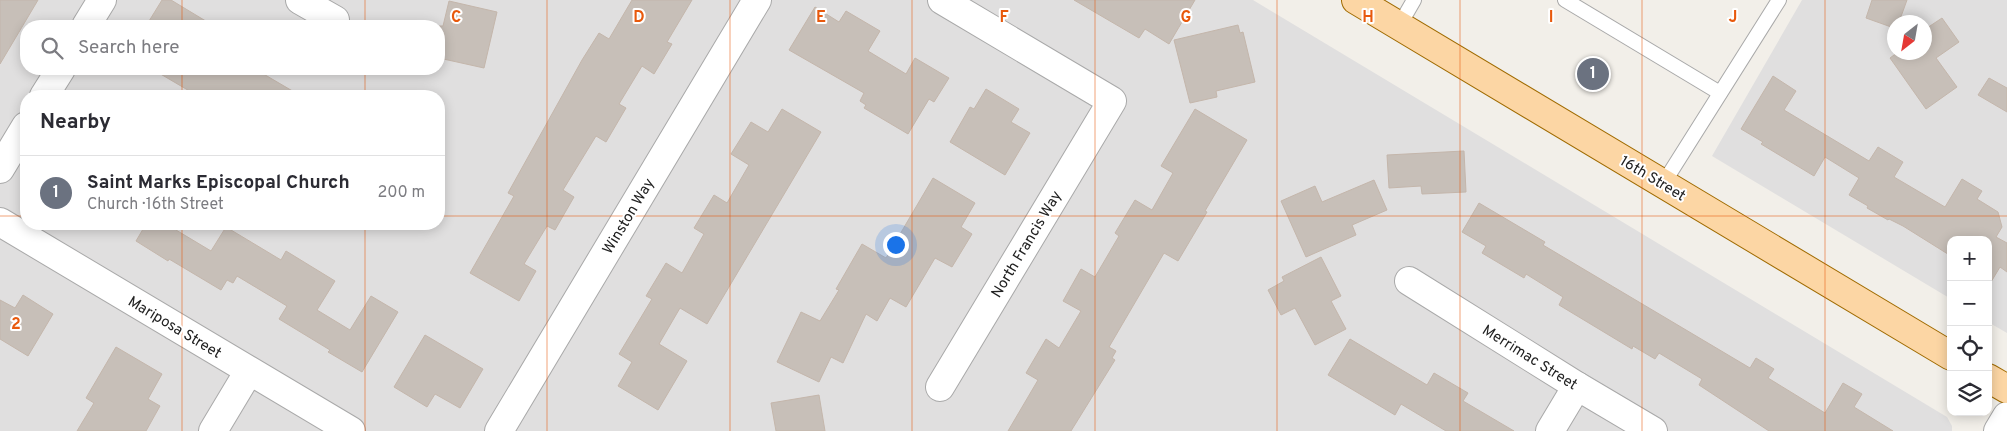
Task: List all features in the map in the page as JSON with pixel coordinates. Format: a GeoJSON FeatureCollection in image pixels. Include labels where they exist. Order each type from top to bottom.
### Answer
{"type":"FeatureCollection","features":[{"type":"Feature","properties":{"kind":"main road","name":"16th Street"},"geometry":{"type":"LineString","coordinates":[[1356,0],[1947,354]]}},
{"type":"Feature","properties":{"kind":"main road"},"geometry":{"type":"LineString","coordinates":[[1992,381],[2007,390]]}},
{"type":"Feature","properties":{"kind":"street"},"geometry":{"type":"LineString","coordinates":[[90,20],[102,0]]}},
{"type":"Feature","properties":{"kind":"street"},"geometry":{"type":"LineString","coordinates":[[300,0],[335,20]]}},
{"type":"Feature","properties":{"kind":"street","name":"Winston Way"},"geometry":{"type":"LineString","coordinates":[[500,431],[757,0]]}},
{"type":"Feature","properties":{"kind":"street","name":"North Francis Way"},"geometry":{"type":"LineString","coordinates":[[940,387],[1112,101],[942,0]]}},
{"type":"Feature","properties":{"kind":"street"},"geometry":{"type":"LineString","coordinates":[[48,90],[57,75]]}},
{"type":"Feature","properties":{"kind":"street"},"geometry":{"type":"LineString","coordinates":[[0,169],[20,136]]}},
{"type":"Feature","properties":{"kind":"street","name":"Mariposa Street"},"geometry":{"type":"LineString","coordinates":[[0,222],[350,431]]}},
{"type":"Feature","properties":{"kind":"street","name":"Merrimac Street"},"geometry":{"type":"LineString","coordinates":[[1409,281],[1653,431]]}},
{"type":"Feature","properties":{"kind":"street"},"geometry":{"type":"LineString","coordinates":[[213,431],[249,371]]}},
{"type":"Feature","properties":{"kind":"street"},"geometry":{"type":"LineString","coordinates":[[1550,431],[1577,386]]}},
{"type":"Feature","properties":{"kind":"street"},"geometry":{"type":"LineString","coordinates":[[1998,431],[2007,416]]}},
{"type":"Feature","properties":{"kind":"lane"},"geometry":{"type":"LineString","coordinates":[[1399,26],[1414,0]]}},
{"type":"Feature","properties":{"kind":"lane"},"geometry":{"type":"LineString","coordinates":[[1564,0],[1720,94]]}},
{"type":"Feature","properties":{"kind":"lane"},"geometry":{"type":"LineString","coordinates":[[1663,184],[1779,0]]}},
{"type":"Feature","properties":{"kind":"shaded area"},"geometry":{"type":"Polygon","coordinates":[[[0,0],[1253,0],[1947,417],[1952,426],[1952,431],[0,431],[0,0]]]}},
{"type":"Feature","properties":{"kind":"shaded area"},"geometry":{"type":"Polygon","coordinates":[[[1802,0],[2007,0],[2007,333],[1992,324],[1992,236],[1947,236],[1947,297],[1712,156],[1802,0]]]}},
{"type":"Feature","properties":{"kind":"building"},"geometry":{"type":"Polygon","coordinates":[[[0,0],[38,0],[26,20],[20,20],[20,30],[0,64],[0,0]]]}},
{"type":"Feature","properties":{"kind":"building"},"geometry":{"type":"Polygon","coordinates":[[[162,0],[171,0],[204,20],[150,20],[162,0]]]}},
{"type":"Feature","properties":{"kind":"building"},"geometry":{"type":"Polygon","coordinates":[[[632,0],[692,0],[667,42],[672,44],[654,74],[642,66],[619,104],[626,108],[606,142],[596,136],[563,190],[574,197],[555,230],[547,226],[524,264],[536,271],[519,301],[470,273],[514,196],[508,193],[582,60],[599,33],[609,39],[632,0]]]}},
{"type":"Feature","properties":{"kind":"building"},"geometry":{"type":"Polygon","coordinates":[[[1074,0],[1195,0],[1169,44],[1145,29],[1139,38],[1074,0]]]}},
{"type":"Feature","properties":{"kind":"building"},"geometry":{"type":"Polygon","coordinates":[[[1872,0],[1907,0],[1902,15],[1887,15],[1887,26],[1866,18],[1872,0]]]}},
{"type":"Feature","properties":{"kind":"building"},"geometry":{"type":"Polygon","coordinates":[[[449,1],[497,12],[484,68],[445,59],[444,20],[449,1]]]}},
{"type":"Feature","properties":{"kind":"building"},"geometry":{"type":"Polygon","coordinates":[[[815,7],[839,22],[846,11],[880,31],[868,51],[906,74],[915,58],[949,78],[934,102],[929,99],[908,134],[864,108],[866,105],[860,101],[864,93],[789,50],[815,7]]]}},
{"type":"Feature","properties":{"kind":"building"},"geometry":{"type":"Polygon","coordinates":[[[1942,18],[1959,42],[1936,58],[1957,87],[1926,109],[1891,60],[1932,60],[1932,25],[1942,18]]]}},
{"type":"Feature","properties":{"kind":"building"},"geometry":{"type":"Polygon","coordinates":[[[1238,25],[1240,33],[1243,32],[1255,82],[1216,91],[1217,97],[1190,103],[1174,40],[1238,25]]]}},
{"type":"Feature","properties":{"kind":"building"},"geometry":{"type":"Polygon","coordinates":[[[162,75],[265,75],[291,90],[188,90],[162,75]]]}},
{"type":"Feature","properties":{"kind":"building"},"geometry":{"type":"Polygon","coordinates":[[[1773,76],[1796,91],[1784,110],[1869,161],[1878,147],[1903,162],[1894,177],[1945,207],[1962,179],[1982,191],[1977,199],[1998,212],[2002,227],[1996,237],[2007,243],[2007,272],[2000,267],[1992,280],[1992,236],[1947,236],[1947,254],[1903,226],[1867,208],[1868,206],[1849,195],[1859,178],[1825,157],[1814,176],[1761,144],[1763,142],[1741,129],[1773,76]]]}},
{"type":"Feature","properties":{"kind":"building"},"geometry":{"type":"Polygon","coordinates":[[[1989,78],[2007,88],[2007,112],[1978,95],[1989,78]]]}},
{"type":"Feature","properties":{"kind":"building"},"geometry":{"type":"Polygon","coordinates":[[[986,89],[1019,109],[1011,122],[1030,133],[1005,175],[950,142],[970,107],[974,109],[986,89]]]}},
{"type":"Feature","properties":{"kind":"building"},"geometry":{"type":"Polygon","coordinates":[[[782,109],[821,132],[707,324],[680,308],[659,344],[687,361],[658,410],[618,386],[632,362],[619,354],[652,299],[646,296],[666,263],[682,273],[704,234],[694,228],[714,195],[727,203],[749,165],[731,154],[751,122],[768,132],[782,109]]]}},
{"type":"Feature","properties":{"kind":"building"},"geometry":{"type":"Polygon","coordinates":[[[1195,109],[1247,140],[1205,211],[1207,212],[1178,261],[1164,253],[1109,347],[1116,351],[1112,358],[1115,360],[1071,431],[1008,431],[1038,380],[1026,373],[1046,339],[1059,348],[1081,311],[1063,301],[1081,269],[1095,277],[1119,236],[1115,233],[1135,200],[1152,210],[1173,173],[1161,166],[1195,109]]]}},
{"type":"Feature","properties":{"kind":"building"},"geometry":{"type":"Polygon","coordinates":[[[1464,151],[1466,192],[1422,194],[1421,186],[1389,188],[1387,155],[1464,151]]]}},
{"type":"Feature","properties":{"kind":"building"},"geometry":{"type":"Polygon","coordinates":[[[933,178],[975,203],[961,227],[972,234],[952,267],[935,258],[906,307],[890,298],[877,321],[866,314],[843,363],[831,357],[819,382],[777,362],[801,312],[820,321],[839,290],[836,289],[862,244],[886,258],[933,178]]]}},
{"type":"Feature","properties":{"kind":"building"},"geometry":{"type":"Polygon","coordinates":[[[1374,180],[1387,210],[1352,225],[1356,235],[1306,257],[1281,201],[1315,186],[1322,202],[1374,180]]]}},
{"type":"Feature","properties":{"kind":"building"},"geometry":{"type":"Polygon","coordinates":[[[1479,203],[1545,242],[1543,245],[1750,368],[1756,358],[1774,369],[1768,378],[1825,413],[1843,383],[1862,394],[1854,407],[1893,431],[1769,431],[1699,385],[1702,379],[1659,353],[1655,359],[1633,346],[1632,349],[1559,305],[1563,297],[1526,274],[1524,278],[1482,253],[1486,246],[1462,232],[1479,203]]]}},
{"type":"Feature","properties":{"kind":"building"},"geometry":{"type":"Polygon","coordinates":[[[142,230],[176,230],[211,251],[224,230],[231,230],[281,260],[286,251],[335,281],[317,310],[350,330],[371,296],[398,312],[362,372],[279,319],[287,306],[237,276],[233,283],[227,280],[221,290],[136,241],[142,230]]]}},
{"type":"Feature","properties":{"kind":"building"},"geometry":{"type":"Polygon","coordinates":[[[1321,257],[1341,296],[1331,301],[1346,329],[1315,345],[1295,308],[1281,315],[1268,290],[1284,281],[1282,277],[1321,257]]]}},
{"type":"Feature","properties":{"kind":"building"},"geometry":{"type":"Polygon","coordinates":[[[23,295],[53,314],[28,356],[0,339],[0,300],[15,308],[23,295]]]}},
{"type":"Feature","properties":{"kind":"building"},"geometry":{"type":"Polygon","coordinates":[[[425,335],[483,369],[460,408],[435,394],[427,407],[394,387],[425,335]]]}},
{"type":"Feature","properties":{"kind":"building"},"geometry":{"type":"Polygon","coordinates":[[[1350,339],[1427,385],[1434,373],[1468,393],[1463,401],[1514,431],[1446,431],[1401,404],[1395,415],[1328,375],[1350,339]]]}},
{"type":"Feature","properties":{"kind":"building"},"geometry":{"type":"Polygon","coordinates":[[[116,347],[162,374],[148,399],[160,406],[146,431],[77,431],[94,403],[86,398],[116,347]]]}},
{"type":"Feature","properties":{"kind":"building"},"geometry":{"type":"Polygon","coordinates":[[[819,395],[825,431],[776,431],[771,403],[819,395]]]}},
{"type":"Feature","properties":{"kind":"place","name":"Saint Marks Episcopal Church"},"geometry":{"type":"Point","coordinates":[1593,74]}}]}
